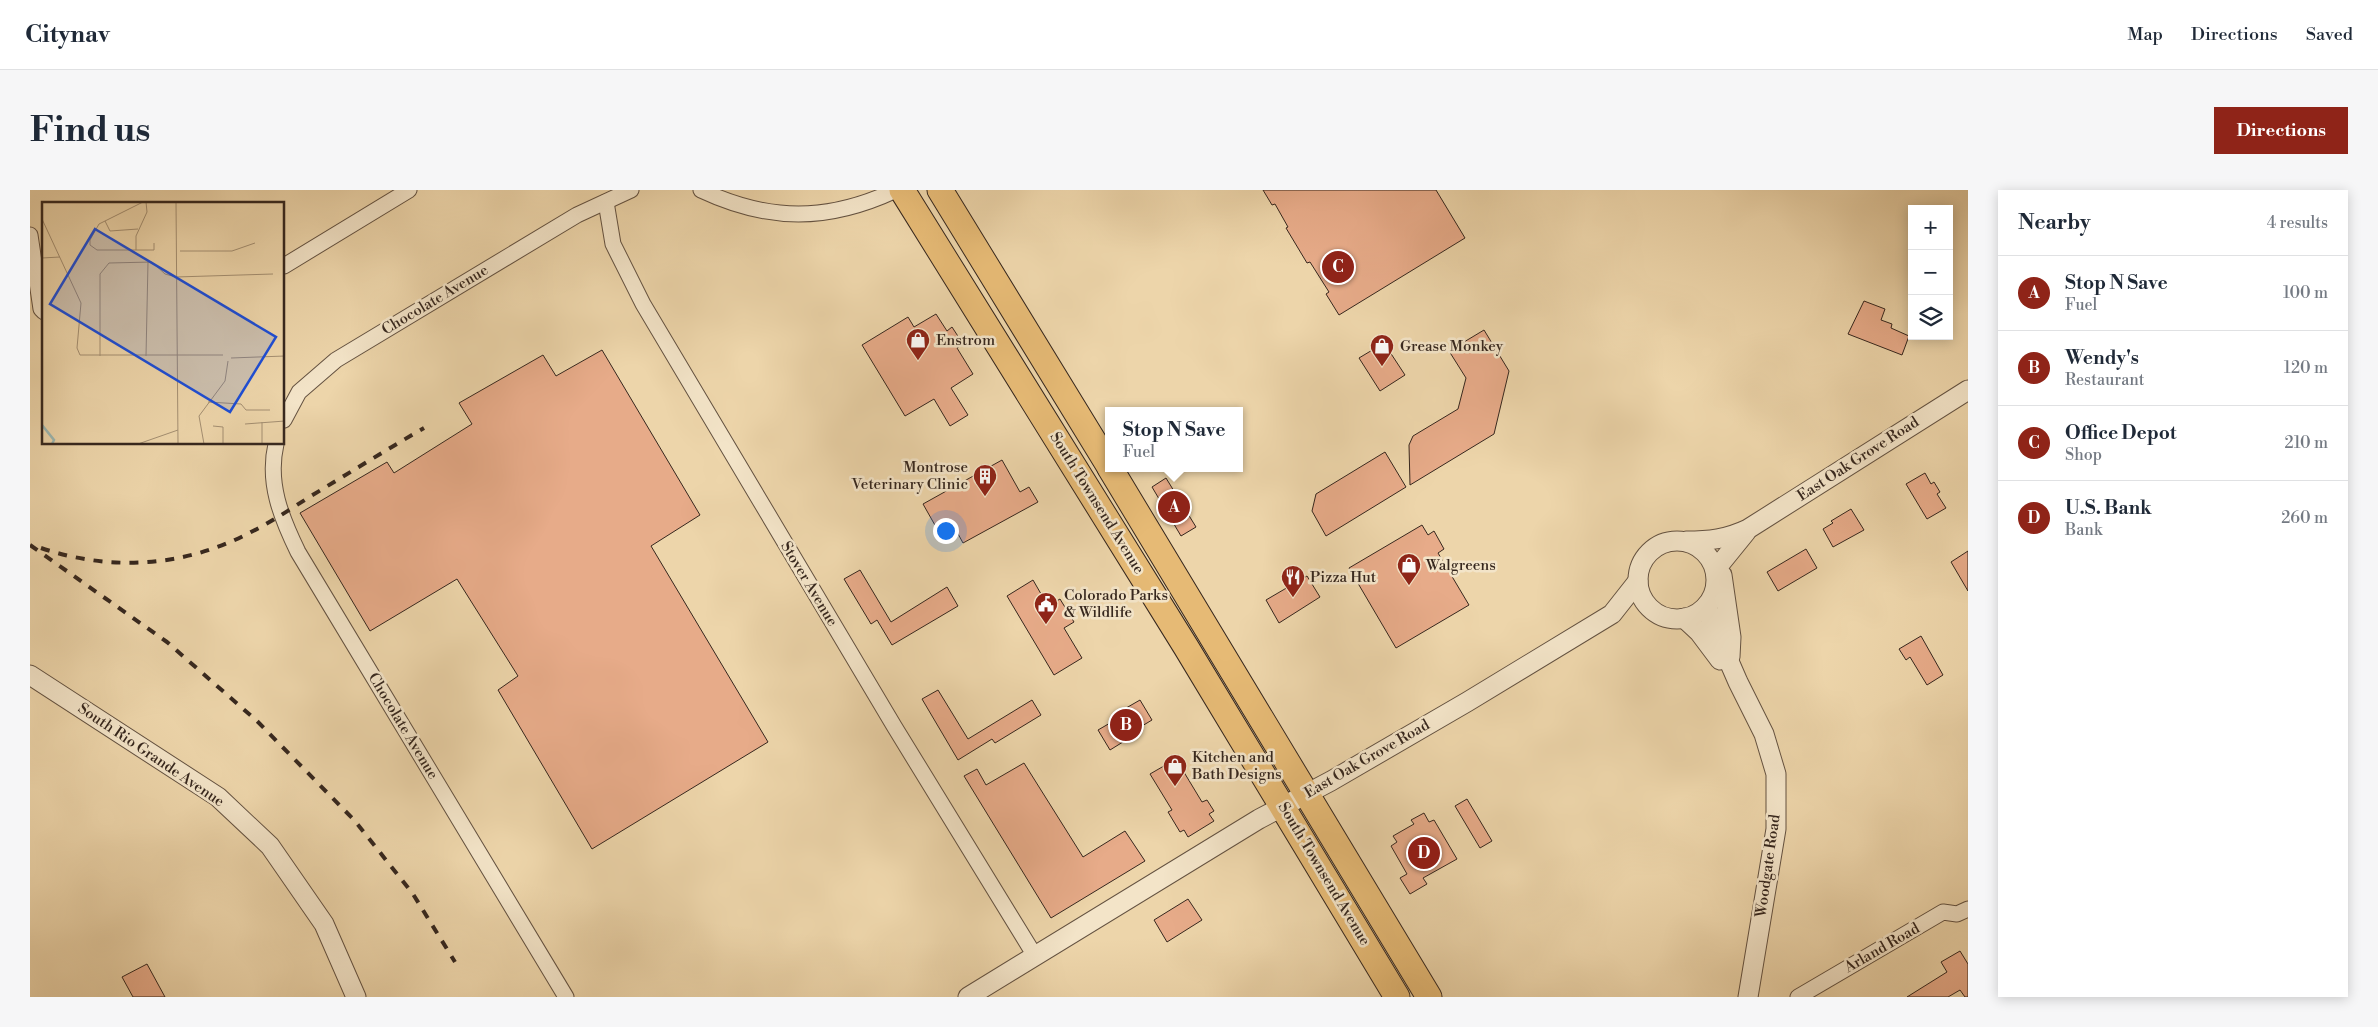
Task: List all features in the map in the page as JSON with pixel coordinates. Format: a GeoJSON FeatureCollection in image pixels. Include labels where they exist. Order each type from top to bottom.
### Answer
{"type":"FeatureCollection","features":[{"type":"Feature","properties":{"kind":"highway","name":"South Townsend Avenue"},"geometry":{"type":"LineString","coordinates":[[902,190],[1283,806],[1397,997]]}},
{"type":"Feature","properties":{"kind":"highway","name":"South Townsend Avenue"},"geometry":{"type":"LineString","coordinates":[[940,190],[1105,459]]}},
{"type":"Feature","properties":{"kind":"highway","name":"South Townsend Avenue"},"geometry":{"type":"LineString","coordinates":[[1113,472],[1429,997]]}},
{"type":"Feature","properties":{"kind":"street"},"geometry":{"type":"LineString","coordinates":[[285,265],[409,190]]}},
{"type":"Feature","properties":{"kind":"street","name":"Chocolate Avenue"},"geometry":{"type":"LineString","coordinates":[[285,418],[299,392],[336,360],[577,215],[631,190]]}},
{"type":"Feature","properties":{"kind":"street"},"geometry":{"type":"LineString","coordinates":[[701,190],[755,211],[801,216],[860,206],[896,190]]}},
{"type":"Feature","properties":{"kind":"street","name":"Stover Avenue"},"geometry":{"type":"LineString","coordinates":[[606,202],[613,244],[643,304],[894,726],[1035,956]]}},
{"type":"Feature","properties":{"kind":"street"},"geometry":{"type":"LineString","coordinates":[[30,235],[42,310]]}},
{"type":"Feature","properties":{"kind":"street","name":"East Oak Grove Road"},"geometry":{"type":"LineString","coordinates":[[1686,541],[1712,541],[1732,537],[1748,529],[1968,390]]}},
{"type":"Feature","properties":{"kind":"street","name":"Chocolate Avenue"},"geometry":{"type":"LineString","coordinates":[[276,445],[273,478],[280,515],[298,552],[566,997]]}},
{"type":"Feature","properties":{"kind":"street","name":"East Oak Grove Road"},"geometry":{"type":"LineString","coordinates":[[1720,564],[1748,529]]}},
{"type":"Feature","properties":{"kind":"street"},"geometry":{"type":"LineString","coordinates":[[1677,540],[1686,541],[1703,550],[1720,564],[1714,591],[1707,605],[1684,618],[1673,618],[1654,611],[1644,599],[1638,581],[1640,568],[1647,555],[1664,544],[1677,540]]}},
{"type":"Feature","properties":{"kind":"street","name":"Woodgate Road"},"geometry":{"type":"LineString","coordinates":[[1720,564],[1730,637],[1730,661]]}},
{"type":"Feature","properties":{"kind":"street","name":"East Oak Grove Road"},"geometry":{"type":"LineString","coordinates":[[968,997],[1283,806],[1459,707],[1612,614],[1638,581]]}},
{"type":"Feature","properties":{"kind":"street","name":"Woodgate Road"},"geometry":{"type":"LineString","coordinates":[[1707,605],[1714,628],[1764,734],[1776,774],[1776,829],[1748,997]]}},
{"type":"Feature","properties":{"kind":"street","name":"East Oak Grove Road"},"geometry":{"type":"LineString","coordinates":[[1612,614],[1643,609],[1654,611]]}},
{"type":"Feature","properties":{"kind":"street","name":"Woodgate Road"},"geometry":{"type":"LineString","coordinates":[[1684,618],[1699,632],[1738,682]]}},
{"type":"Feature","properties":{"kind":"street","name":"South Rio Grande Avenue"},"geometry":{"type":"LineString","coordinates":[[30,674],[218,797],[270,846],[324,924],[356,997]]}},
{"type":"Feature","properties":{"kind":"street","name":"Arland Road"},"geometry":{"type":"LineString","coordinates":[[1798,997],[1943,912],[1957,914],[1968,909]]}},
{"type":"Feature","properties":{"kind":"building"},"geometry":{"type":"Polygon","coordinates":[[[1263,190],[1436,190],[1465,238],[1339,315],[1326,294],[1329,292],[1310,262],[1307,263],[1286,228],[1288,227],[1275,204],[1272,205],[1263,190]]]}},
{"type":"Feature","properties":{"kind":"building"},"geometry":{"type":"Polygon","coordinates":[[[1864,301],[1885,309],[1881,320],[1892,324],[1891,328],[1908,336],[1908,339],[1902,355],[1848,334],[1864,301]]]}},
{"type":"Feature","properties":{"kind":"building","name":"Enstrom"},"geometry":{"type":"Polygon","coordinates":[[[936,314],[947,331],[952,327],[963,344],[957,348],[973,374],[951,388],[968,415],[950,426],[934,399],[905,416],[862,345],[908,317],[914,327],[936,314]]]}},
{"type":"Feature","properties":{"kind":"building"},"geometry":{"type":"Polygon","coordinates":[[[1484,330],[1509,371],[1494,434],[1410,485],[1409,445],[1413,436],[1458,409],[1466,378],[1449,351],[1484,330]]]}},
{"type":"Feature","properties":{"kind":"building","name":"Grease Monkey"},"geometry":{"type":"Polygon","coordinates":[[[1384,343],[1405,375],[1380,391],[1359,358],[1384,343]]]}},
{"type":"Feature","properties":{"kind":"building"},"geometry":{"type":"Polygon","coordinates":[[[602,350],[700,515],[651,546],[768,742],[592,849],[498,690],[518,676],[457,579],[370,631],[300,513],[387,462],[394,473],[472,424],[459,403],[543,355],[556,376],[602,350]]]}},
{"type":"Feature","properties":{"kind":"building"},"geometry":{"type":"Polygon","coordinates":[[[1385,452],[1406,487],[1326,536],[1312,511],[1316,494],[1385,452]]]}},
{"type":"Feature","properties":{"kind":"building","name":"Montrose Veterinary Clinic"},"geometry":{"type":"Polygon","coordinates":[[[1002,460],[1020,492],[1029,487],[1038,502],[963,543],[950,519],[936,527],[923,504],[1002,460]]]}},
{"type":"Feature","properties":{"kind":"building"},"geometry":{"type":"Polygon","coordinates":[[[1925,473],[1931,484],[1934,482],[1940,492],[1937,494],[1946,508],[1927,519],[1906,484],[1925,473]]]}},
{"type":"Feature","properties":{"kind":"building"},"geometry":{"type":"Polygon","coordinates":[[[1166,478],[1196,527],[1181,536],[1152,487],[1166,478]]]}},
{"type":"Feature","properties":{"kind":"building"},"geometry":{"type":"Polygon","coordinates":[[[1851,509],[1864,530],[1833,547],[1823,529],[1833,523],[1831,521],[1851,509]]]}},
{"type":"Feature","properties":{"kind":"building","name":"Walgreens"},"geometry":{"type":"Polygon","coordinates":[[[1422,525],[1428,535],[1434,531],[1444,549],[1438,553],[1469,605],[1396,648],[1349,568],[1422,525]]]}},
{"type":"Feature","properties":{"kind":"building"},"geometry":{"type":"Polygon","coordinates":[[[1806,549],[1817,568],[1778,591],[1767,572],[1806,549]]]}},
{"type":"Feature","properties":{"kind":"building"},"geometry":{"type":"Polygon","coordinates":[[[1968,551],[1968,591],[1951,562],[1968,551]]]}},
{"type":"Feature","properties":{"kind":"building"},"geometry":{"type":"Polygon","coordinates":[[[860,570],[891,622],[947,587],[958,606],[892,645],[877,620],[871,624],[844,579],[860,570]]]}},
{"type":"Feature","properties":{"kind":"building","name":"Pizza Hut"},"geometry":{"type":"Polygon","coordinates":[[[1307,576],[1320,597],[1279,623],[1266,600],[1307,576]]]}},
{"type":"Feature","properties":{"kind":"building","name":"Colorado Parks & Wildlife"},"geometry":{"type":"Polygon","coordinates":[[[1033,580],[1048,606],[1060,599],[1074,622],[1064,628],[1082,658],[1054,675],[1007,596],[1033,580]]]}},
{"type":"Feature","properties":{"kind":"building"},"geometry":{"type":"Polygon","coordinates":[[[1921,636],[1943,675],[1927,685],[1910,657],[1906,660],[1899,649],[1921,636]]]}},
{"type":"Feature","properties":{"kind":"building"},"geometry":{"type":"Polygon","coordinates":[[[938,690],[968,739],[1032,700],[1041,715],[995,743],[992,739],[958,760],[922,699],[938,690]]]}},
{"type":"Feature","properties":{"kind":"building"},"geometry":{"type":"Polygon","coordinates":[[[1140,700],[1152,720],[1137,729],[1139,732],[1110,750],[1098,730],[1117,719],[1114,715],[1140,700]]]}},
{"type":"Feature","properties":{"kind":"building","name":"Kitchen and Bath Designs"},"geometry":{"type":"Polygon","coordinates":[[[1176,759],[1202,802],[1207,800],[1214,811],[1209,814],[1214,821],[1188,837],[1184,830],[1180,832],[1168,812],[1172,810],[1150,774],[1176,759]]]}},
{"type":"Feature","properties":{"kind":"building"},"geometry":{"type":"Polygon","coordinates":[[[1024,763],[1083,857],[1125,831],[1145,861],[1051,918],[964,776],[977,769],[986,785],[1024,763]]]}},
{"type":"Feature","properties":{"kind":"building"},"geometry":{"type":"Polygon","coordinates":[[[1467,799],[1492,841],[1480,848],[1455,806],[1467,799]]]}},
{"type":"Feature","properties":{"kind":"building"},"geometry":{"type":"Polygon","coordinates":[[[1424,813],[1429,822],[1434,820],[1457,859],[1423,878],[1427,884],[1410,894],[1400,878],[1407,874],[1391,846],[1397,842],[1393,836],[1414,824],[1411,820],[1424,813]]]}},
{"type":"Feature","properties":{"kind":"building"},"geometry":{"type":"Polygon","coordinates":[[[1188,899],[1202,920],[1167,942],[1154,920],[1188,899]]]}},
{"type":"Feature","properties":{"kind":"building"},"geometry":{"type":"Polygon","coordinates":[[[1960,951],[1968,964],[1968,997],[1965,997],[1960,990],[1948,997],[1907,997],[1947,972],[1941,962],[1960,951]]]}},
{"type":"Feature","properties":{"kind":"building"},"geometry":{"type":"Polygon","coordinates":[[[147,964],[165,997],[133,997],[122,977],[147,964]]]}},
{"type":"Feature","properties":{"kind":"railway"},"geometry":{"type":"LineString","coordinates":[[41,548],[68,556],[122,563],[175,559],[202,552],[228,543],[268,523],[424,428]]}},
{"type":"Feature","properties":{"kind":"railway"},"geometry":{"type":"LineString","coordinates":[[30,545],[167,642],[257,721],[355,821],[413,894],[455,962]]}},
{"type":"Feature","properties":{"kind":"place","name":"Office Depot"},"geometry":{"type":"Point","coordinates":[1338,267]}},
{"type":"Feature","properties":{"kind":"place","name":"Enstrom"},"geometry":{"type":"Point","coordinates":[918,361]}},
{"type":"Feature","properties":{"kind":"place","name":"Grease Monkey"},"geometry":{"type":"Point","coordinates":[1382,367]}},
{"type":"Feature","properties":{"kind":"place","name":"Montrose Veterinary Clinic"},"geometry":{"type":"Point","coordinates":[985,497]}},
{"type":"Feature","properties":{"kind":"place","name":"Stop N Save"},"geometry":{"type":"Point","coordinates":[1174,507]}},
{"type":"Feature","properties":{"kind":"place","name":"Walgreens"},"geometry":{"type":"Point","coordinates":[1409,586]}},
{"type":"Feature","properties":{"kind":"place","name":"Pizza Hut"},"geometry":{"type":"Point","coordinates":[1293,598]}},
{"type":"Feature","properties":{"kind":"place","name":"Colorado Parks & Wildlife"},"geometry":{"type":"Point","coordinates":[1046,625]}},
{"type":"Feature","properties":{"kind":"place","name":"Wendy's"},"geometry":{"type":"Point","coordinates":[1126,725]}},
{"type":"Feature","properties":{"kind":"place","name":"Kitchen and Bath Designs"},"geometry":{"type":"Point","coordinates":[1175,787]}},
{"type":"Feature","properties":{"kind":"place","name":"U.S. Bank"},"geometry":{"type":"Point","coordinates":[1424,853]}}]}
